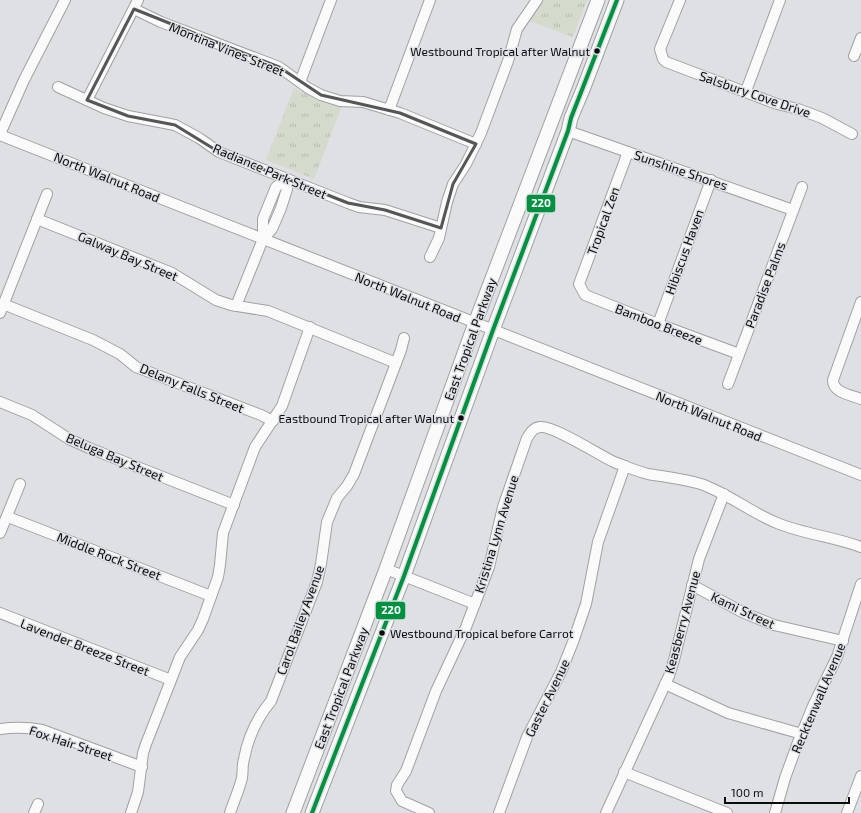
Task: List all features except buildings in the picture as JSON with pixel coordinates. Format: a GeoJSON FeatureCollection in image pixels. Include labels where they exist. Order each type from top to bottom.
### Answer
{"type":"FeatureCollection","features":[{"type":"Feature","properties":{"kind":"main road","name":"East Tropical Parkway"},"geometry":{"type":"LineString","coordinates":[[294,813],[386,569],[475,323],[598,0]]}},
{"type":"Feature","properties":{"kind":"main road","name":"East Tropical Parkway"},"geometry":{"type":"LineString","coordinates":[[312,813],[404,576],[493,330],[568,130],[571,118],[584,88],[617,0]]}},
{"type":"Feature","properties":{"kind":"street"},"geometry":{"type":"LineString","coordinates":[[0,134],[24,80],[65,0]]}},
{"type":"Feature","properties":{"kind":"street"},"geometry":{"type":"LineString","coordinates":[[300,82],[331,0]]}},
{"type":"Feature","properties":{"kind":"street"},"geometry":{"type":"LineString","coordinates":[[389,110],[430,0]]}},
{"type":"Feature","properties":{"kind":"street"},"geometry":{"type":"LineString","coordinates":[[430,257],[438,238],[453,184],[466,164],[476,144],[508,61],[517,29],[537,0]]}},
{"type":"Feature","properties":{"kind":"street","name":"Salsbury Cove Drive"},"geometry":{"type":"LineString","coordinates":[[680,0],[661,44],[660,49],[662,59],[671,65],[698,73],[777,104],[798,109],[822,118],[852,134]]}},
{"type":"Feature","properties":{"kind":"street"},"geometry":{"type":"LineString","coordinates":[[746,91],[780,0]]}},
{"type":"Feature","properties":{"kind":"street"},"geometry":{"type":"LineString","coordinates":[[87,100],[136,4]]}},
{"type":"Feature","properties":{"kind":"street","name":"Montina Vines Street"},"geometry":{"type":"LineString","coordinates":[[136,4],[161,22],[279,67],[321,95],[340,101],[363,102],[389,110],[476,144]]}},
{"type":"Feature","properties":{"kind":"street"},"geometry":{"type":"LineString","coordinates":[[854,56],[861,38]]}},
{"type":"Feature","properties":{"kind":"street","name":"Radiance Park Street"},"geometry":{"type":"LineString","coordinates":[[58,87],[128,116],[175,125],[199,138],[219,152],[359,207],[385,210],[441,228]]}},
{"type":"Feature","properties":{"kind":"street","name":"Sunshine Shores"},"geometry":{"type":"LineString","coordinates":[[568,130],[793,210]]}},
{"type":"Feature","properties":{"kind":"street","name":"North Walnut Road"},"geometry":{"type":"LineString","coordinates":[[0,134],[861,476]]}},
{"type":"Feature","properties":{"kind":"street","name":"Tropical Zen"},"geometry":{"type":"LineString","coordinates":[[581,290],[580,284],[628,152]]}},
{"type":"Feature","properties":{"kind":"street"},"geometry":{"type":"LineString","coordinates":[[236,306],[263,239],[272,229],[281,208],[287,188],[287,179]]}},
{"type":"Feature","properties":{"kind":"street","name":"Hibiscus Haven"},"geometry":{"type":"LineString","coordinates":[[658,324],[711,180]]}},
{"type":"Feature","properties":{"kind":"street","name":"Paradise Palms"},"geometry":{"type":"LineString","coordinates":[[728,384],[802,187]]}},
{"type":"Feature","properties":{"kind":"street"},"geometry":{"type":"LineString","coordinates":[[2,309],[47,194]]}},
{"type":"Feature","properties":{"kind":"street","name":"Galway Bay Street"},"geometry":{"type":"LineString","coordinates":[[37,219],[172,272],[216,300],[236,306],[268,311],[396,363]]}},
{"type":"Feature","properties":{"kind":"street","name":"Bamboo Breeze"},"geometry":{"type":"LineString","coordinates":[[581,290],[585,295],[739,354]]}},
{"type":"Feature","properties":{"kind":"street"},"geometry":{"type":"LineString","coordinates":[[861,302],[833,377],[833,384],[837,390],[861,399]]}},
{"type":"Feature","properties":{"kind":"street","name":"Delany Falls Street"},"geometry":{"type":"LineString","coordinates":[[2,309],[93,340],[114,350],[136,367],[273,421]]}},
{"type":"Feature","properties":{"kind":"street"},"geometry":{"type":"LineString","coordinates":[[130,813],[138,792],[146,744],[180,657],[198,630],[211,596],[220,565],[224,532],[255,447],[282,406],[310,327]]}},
{"type":"Feature","properties":{"kind":"street","name":"Carol Bailey Avenue"},"geometry":{"type":"LineString","coordinates":[[230,813],[242,776],[243,761],[250,736],[259,717],[271,701],[316,582],[321,564],[327,522],[337,498],[347,486],[354,474],[404,338]]}},
{"type":"Feature","properties":{"kind":"street","name":"Beluga Bay Street"},"geometry":{"type":"LineString","coordinates":[[0,402],[32,415],[69,439],[89,448],[234,505]]}},
{"type":"Feature","properties":{"kind":"street","name":"Kristina Lynn Avenue"},"geometry":{"type":"LineString","coordinates":[[429,813],[405,803],[396,791],[397,785],[406,771],[436,691],[464,632],[475,604],[489,567],[510,486],[531,431],[545,427],[551,429],[581,443],[601,456],[625,466]]}},
{"type":"Feature","properties":{"kind":"street"},"geometry":{"type":"LineString","coordinates":[[625,466],[648,474],[688,480],[712,488],[776,523],[861,547]]}},
{"type":"Feature","properties":{"kind":"street","name":"Gaster Avenue"},"geometry":{"type":"LineString","coordinates":[[498,813],[527,737],[561,672],[571,648],[586,604],[598,542],[625,466]]}},
{"type":"Feature","properties":{"kind":"street"},"geometry":{"type":"LineString","coordinates":[[0,533],[8,517],[20,484]]}},
{"type":"Feature","properties":{"kind":"street","name":"Keasberry Avenue"},"geometry":{"type":"LineString","coordinates":[[606,813],[665,684],[674,660],[699,559],[724,494]]}},
{"type":"Feature","properties":{"kind":"street","name":"Middle Rock Street"},"geometry":{"type":"LineString","coordinates":[[8,517],[211,596]]}},
{"type":"Feature","properties":{"kind":"street"},"geometry":{"type":"LineString","coordinates":[[386,569],[475,604]]}},
{"type":"Feature","properties":{"kind":"street","name":"Recktenwall Avenue"},"geometry":{"type":"LineString","coordinates":[[775,813],[785,778],[813,706],[837,657],[861,584]]}},
{"type":"Feature","properties":{"kind":"street","name":"Kami Street"},"geometry":{"type":"LineString","coordinates":[[692,585],[744,613],[774,625],[843,641]]}},
{"type":"Feature","properties":{"kind":"street","name":"Lavender Breeze Street"},"geometry":{"type":"LineString","coordinates":[[0,613],[171,680]]}},
{"type":"Feature","properties":{"kind":"street"},"geometry":{"type":"LineString","coordinates":[[665,684],[728,713],[802,734]]}},
{"type":"Feature","properties":{"kind":"street","name":"Fox Hair Street"},"geometry":{"type":"LineString","coordinates":[[0,729],[28,727],[42,730],[142,767]]}},
{"type":"Feature","properties":{"kind":"street"},"geometry":{"type":"LineString","coordinates":[[624,772],[727,813]]}},
{"type":"Feature","properties":{"kind":"street"},"geometry":{"type":"LineString","coordinates":[[847,813],[861,776]]}},
{"type":"Feature","properties":{"kind":"highlighted area"},"geometry":{"type":"Polygon","coordinates":[[[134,9],[279,67],[321,95],[400,113],[476,144],[453,184],[441,228],[385,210],[348,203],[219,152],[175,125],[128,116],[87,100],[134,9]]]}},
{"type":"Feature","properties":{"kind":"green space"},"geometry":{"type":"Polygon","coordinates":[[[543,0],[587,0],[573,37],[530,21],[543,0]]]}},
{"type":"Feature","properties":{"kind":"green space"},"geometry":{"type":"Polygon","coordinates":[[[294,88],[311,96],[342,106],[314,179],[266,160],[294,88]]]}},
{"type":"Feature","properties":{"kind":"transit line","name":"220"},"geometry":{"type":"LineString","coordinates":[[312,813],[404,576],[493,330],[568,131],[571,118],[617,0]]}},
{"type":"Feature","properties":{"kind":"place","name":"Westbound Tropical after Walnut"},"geometry":{"type":"Point","coordinates":[597,51]}},
{"type":"Feature","properties":{"kind":"place","name":"Eastbound Tropical after Walnut"},"geometry":{"type":"Point","coordinates":[461,418]}},
{"type":"Feature","properties":{"kind":"place","name":"Westbound Tropical before Carrot"},"geometry":{"type":"Point","coordinates":[382,633]}}]}
